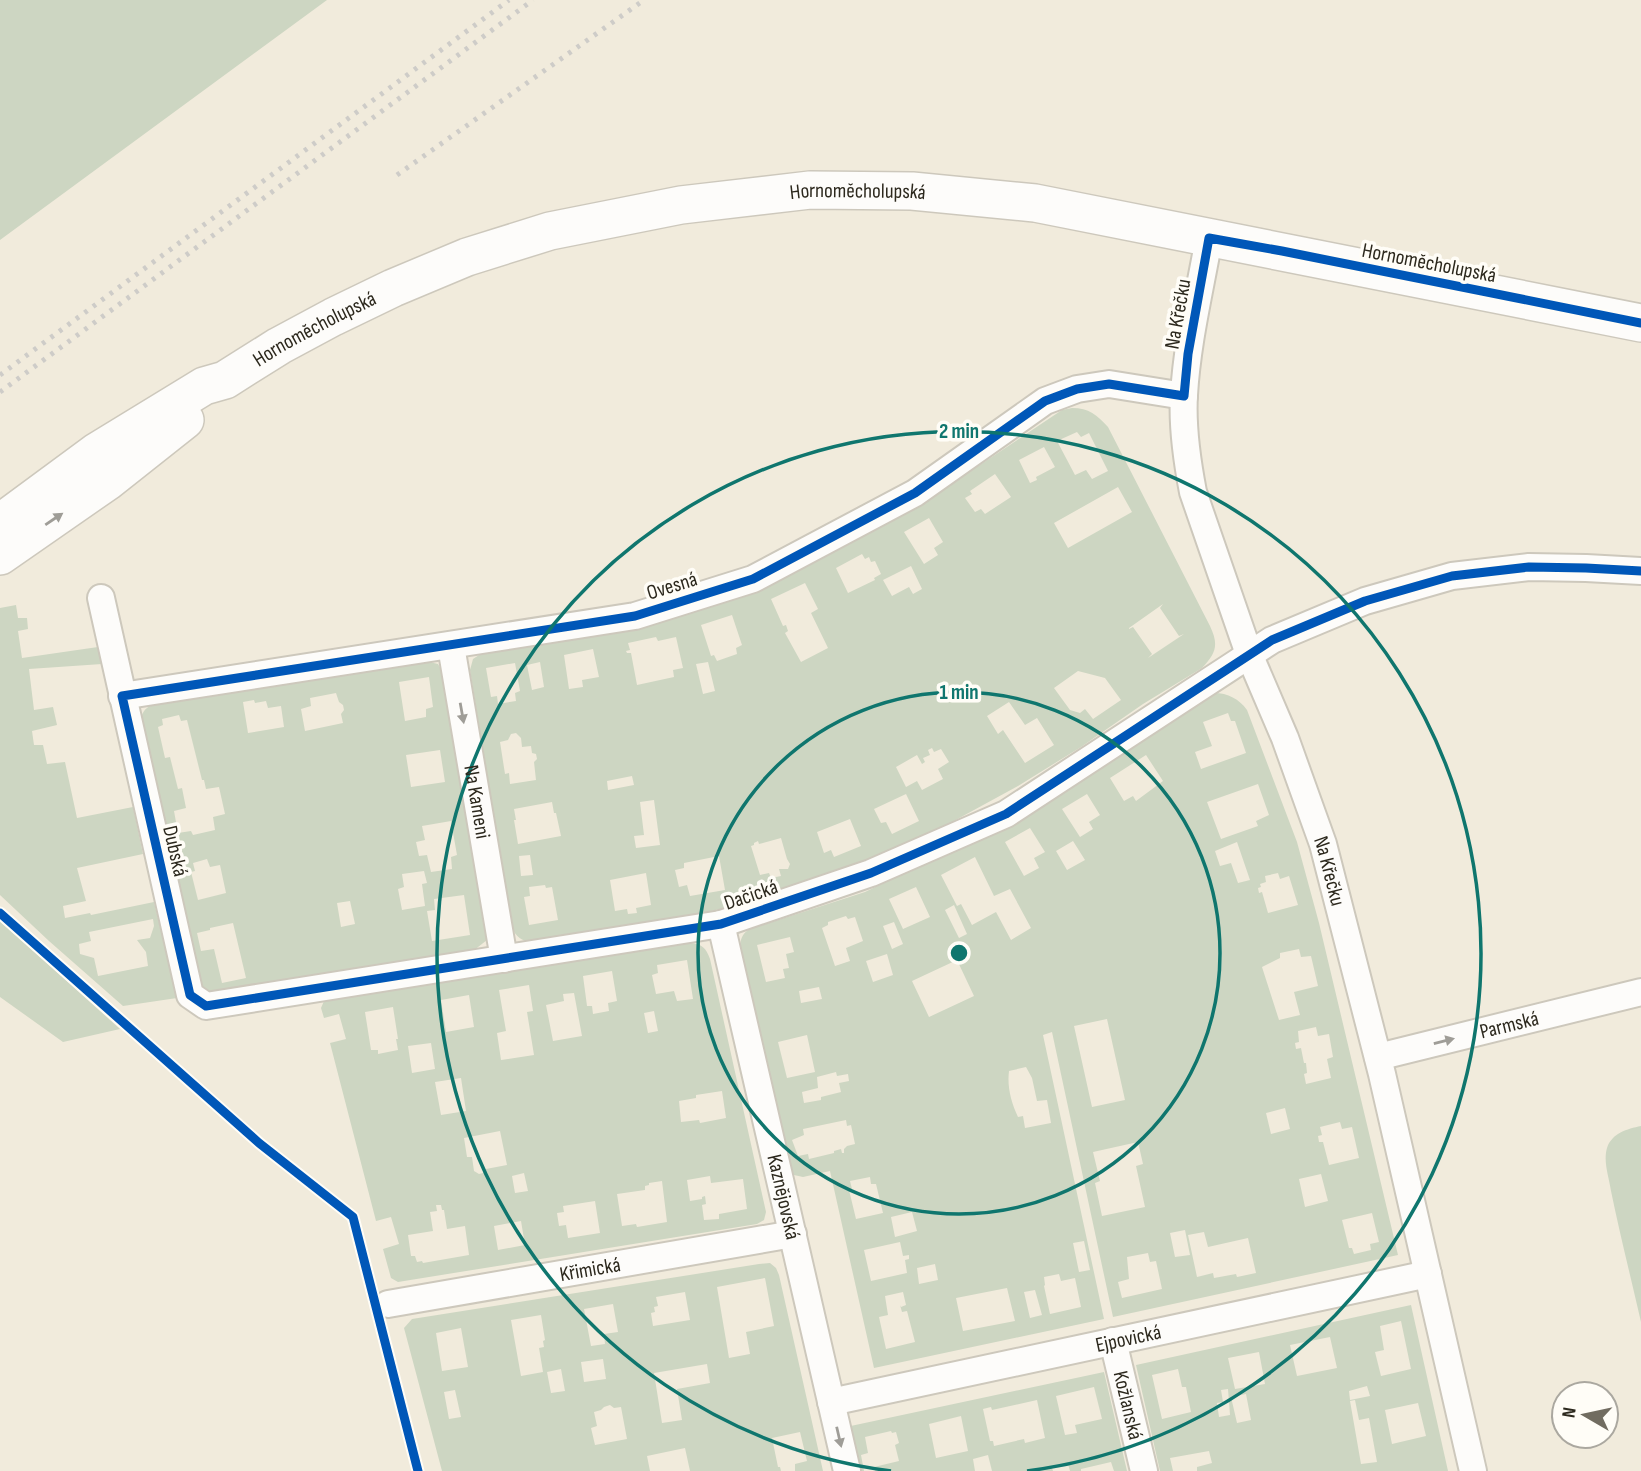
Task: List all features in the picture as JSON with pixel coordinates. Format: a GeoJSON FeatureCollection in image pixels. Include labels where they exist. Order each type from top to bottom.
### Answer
{"type":"FeatureCollection","features":[{"type":"Feature","properties":{"kind":"street","name":"Hornoměcholupská"},"geometry":{"type":"LineString","coordinates":[[0,523],[96,452],[204,386],[225,380],[279,346],[393,288],[467,257],[550,232],[681,205],[810,190],[912,191],[1035,203],[1641,323]]}},
{"type":"Feature","properties":{"kind":"street","name":"Na Křečku"},"geometry":{"type":"LineString","coordinates":[[1209,239],[1188,354],[1184,396],[1188,466],[1193,492],[1249,654],[1285,738],[1323,844],[1378,1056],[1473,1471]]}},
{"type":"Feature","properties":{"kind":"street","name":"Hornoměcholupská"},"geometry":{"type":"LineString","coordinates":[[0,556],[118,473],[211,400],[225,380]]}},
{"type":"Feature","properties":{"kind":"street","name":"Ovesná"},"geometry":{"type":"LineString","coordinates":[[122,696],[635,616],[753,579],[915,493],[1045,401],[1077,389],[1109,384],[1184,396]]}},
{"type":"Feature","properties":{"kind":"street","name":"Dačická"},"geometry":{"type":"LineString","coordinates":[[206,1006],[721,923],[871,873],[1006,814],[1272,640],[1365,601],[1452,576],[1530,567],[1641,571]]}},
{"type":"Feature","properties":{"kind":"street","name":"Dubská"},"geometry":{"type":"LineString","coordinates":[[101,598],[190,995],[206,1006]]}},
{"type":"Feature","properties":{"kind":"street","name":"Na Kameni"},"geometry":{"type":"LineString","coordinates":[[451,646],[503,959]]}},
{"type":"Feature","properties":{"kind":"street","name":"Kaznějovská"},"geometry":{"type":"LineString","coordinates":[[721,923],[847,1471]]}},
{"type":"Feature","properties":{"kind":"street","name":"Parmská"},"geometry":{"type":"LineString","coordinates":[[1378,1056],[1641,992]]}},
{"type":"Feature","properties":{"kind":"street","name":"Křimická"},"geometry":{"type":"LineString","coordinates":[[387,1304],[793,1234]]}},
{"type":"Feature","properties":{"kind":"street","name":"Ejpovická"},"geometry":{"type":"LineString","coordinates":[[831,1402],[1428,1274]]}},
{"type":"Feature","properties":{"kind":"street","name":"Kožlanská"},"geometry":{"type":"LineString","coordinates":[[1113,1341],[1144,1471]]}},
{"type":"Feature","properties":{"kind":"green space"},"geometry":{"type":"Polygon","coordinates":[[[0,0],[327,0],[0,240],[0,0]]]}},
{"type":"Feature","properties":{"kind":"green space"},"geometry":{"type":"Polygon","coordinates":[[[1078,408],[1088,411],[1108,427],[1213,633],[1215,649],[1202,668],[1018,786],[952,822],[857,866],[743,904],[670,920],[531,942],[517,936],[512,928],[470,670],[473,659],[482,653],[814,560],[879,528],[941,491],[1062,410],[1078,408]],[[1077,432],[1057,441],[1075,475],[1086,470],[1092,479],[1108,471],[1089,433],[1081,437],[1077,432]],[[1044,447],[1019,460],[1030,483],[1037,480],[1036,477],[1055,467],[1044,447]],[[995,474],[970,491],[972,494],[965,498],[975,512],[981,509],[985,514],[1011,497],[995,474]],[[1118,487],[1054,523],[1068,548],[1132,512],[1118,487]],[[929,518],[904,532],[924,564],[938,555],[934,548],[943,542],[929,518]],[[862,554],[836,568],[848,593],[875,580],[874,578],[881,574],[875,561],[871,562],[869,557],[865,559],[862,554]],[[911,566],[883,580],[892,596],[909,587],[913,594],[922,589],[911,566]],[[805,583],[771,599],[788,631],[785,633],[801,662],[828,648],[811,613],[818,609],[805,583]],[[1163,604],[1129,628],[1133,627],[1152,654],[1148,658],[1184,634],[1179,636],[1160,608],[1163,604]],[[732,615],[701,625],[711,656],[714,655],[717,661],[737,654],[736,648],[742,645],[732,615]],[[656,637],[628,643],[630,650],[626,651],[631,653],[637,685],[674,677],[673,670],[683,668],[676,637],[658,641],[656,637]],[[593,649],[564,655],[569,689],[583,687],[582,680],[599,677],[593,649]],[[540,662],[527,665],[532,690],[544,687],[540,662]],[[708,662],[696,664],[703,694],[715,691],[708,662]],[[515,663],[486,668],[491,697],[497,696],[498,704],[516,701],[515,693],[520,691],[515,663]],[[1078,671],[1054,688],[1070,710],[1080,713],[1085,709],[1093,719],[1121,700],[1105,678],[1078,671]],[[1009,702],[987,716],[998,734],[1003,730],[1025,763],[1054,745],[1037,718],[1025,725],[1009,702]],[[516,733],[511,734],[508,740],[500,742],[505,774],[509,773],[510,784],[536,780],[536,754],[532,753],[531,746],[522,747],[521,738],[516,733]],[[932,748],[928,750],[930,755],[923,758],[925,762],[922,764],[917,755],[896,767],[906,787],[917,781],[922,790],[943,779],[938,769],[949,762],[941,749],[934,752],[932,748]],[[632,776],[607,781],[608,790],[634,785],[632,776]],[[906,794],[874,809],[881,823],[886,822],[892,834],[919,821],[906,794]],[[654,800],[640,802],[644,835],[634,836],[636,848],[660,845],[654,800]],[[552,802],[514,809],[518,844],[561,836],[552,802]],[[850,819],[817,832],[824,853],[831,850],[834,857],[861,846],[850,819]],[[781,838],[759,844],[758,841],[751,846],[760,875],[769,873],[771,878],[781,876],[779,869],[788,869],[790,864],[781,838]],[[530,855],[519,856],[521,876],[533,875],[530,855]],[[719,856],[684,863],[684,868],[675,870],[679,887],[687,885],[690,896],[725,890],[719,856]],[[646,873],[610,880],[615,911],[627,909],[628,914],[637,913],[636,908],[651,905],[646,873]],[[529,887],[530,896],[524,897],[529,925],[558,920],[552,887],[529,887]]]}},
{"type":"Feature","properties":{"kind":"green space"},"geometry":{"type":"Polygon","coordinates":[[[16,605],[18,618],[27,618],[28,629],[18,631],[22,658],[98,647],[102,664],[29,669],[34,710],[53,707],[57,725],[32,731],[34,745],[43,745],[47,764],[65,762],[77,818],[133,807],[143,854],[77,868],[86,901],[63,906],[65,918],[154,902],[177,998],[123,1006],[0,895],[0,608],[16,605]],[[153,919],[89,932],[91,941],[79,944],[80,954],[94,958],[98,976],[148,966],[146,952],[137,940],[150,938],[153,919]]]}},
{"type":"Feature","properties":{"kind":"green space"},"geometry":{"type":"Polygon","coordinates":[[[425,661],[438,664],[444,675],[488,932],[487,940],[473,951],[209,993],[201,988],[141,723],[144,712],[153,704],[425,661]],[[429,677],[399,682],[405,721],[426,717],[426,709],[433,707],[429,677]],[[336,693],[310,698],[311,706],[301,709],[305,731],[343,723],[343,705],[336,693]],[[266,701],[243,702],[248,733],[284,727],[281,706],[268,708],[266,701]],[[179,715],[162,719],[163,725],[158,727],[165,758],[170,757],[178,789],[182,788],[186,808],[174,811],[178,833],[191,831],[193,835],[215,830],[213,817],[225,814],[219,787],[206,789],[187,720],[181,721],[179,715]],[[440,750],[406,755],[411,787],[445,782],[440,750]],[[451,821],[422,826],[425,840],[416,842],[419,856],[427,855],[431,872],[452,869],[451,857],[457,855],[451,821]],[[207,859],[193,863],[195,871],[191,872],[198,900],[226,893],[220,865],[210,867],[207,859]],[[424,871],[402,874],[404,887],[398,889],[402,910],[425,906],[422,884],[427,883],[424,871]],[[464,895],[434,899],[435,910],[427,911],[432,941],[470,935],[464,895]],[[350,901],[337,903],[341,927],[355,924],[350,901]],[[233,923],[197,933],[201,951],[214,949],[222,983],[246,978],[233,923]]]}},
{"type":"Feature","properties":{"kind":"green space"},"geometry":{"type":"Polygon","coordinates":[[[1206,695],[1228,695],[1247,710],[1297,842],[1319,923],[1398,1255],[1113,1317],[1052,1032],[1043,1035],[1104,1319],[874,1368],[830,1171],[803,1177],[794,1175],[789,1168],[740,946],[741,940],[750,929],[865,892],[923,864],[1206,695]],[[1228,713],[1203,722],[1212,746],[1195,752],[1201,769],[1246,753],[1235,721],[1231,721],[1228,713]],[[1146,755],[1110,778],[1124,801],[1133,796],[1136,801],[1163,781],[1146,755]],[[1258,784],[1207,802],[1221,839],[1258,826],[1256,821],[1269,815],[1258,784]],[[1087,794],[1062,809],[1080,837],[1093,829],[1089,822],[1100,815],[1087,794]],[[1030,828],[1005,842],[1024,876],[1039,868],[1034,858],[1045,852],[1030,828]],[[1073,841],[1056,851],[1067,870],[1085,860],[1073,841]],[[1237,842],[1215,851],[1220,866],[1231,863],[1238,883],[1250,880],[1237,842]],[[975,857],[941,875],[957,906],[961,904],[972,925],[996,912],[1011,940],[1031,928],[1010,889],[994,896],[975,857]],[[1278,873],[1265,876],[1266,882],[1260,884],[1261,887],[1258,888],[1259,893],[1262,892],[1268,913],[1298,905],[1289,876],[1280,879],[1278,873]],[[916,887],[889,899],[903,929],[930,917],[916,887]],[[954,905],[945,910],[959,938],[967,934],[954,905]],[[846,916],[828,922],[828,925],[822,928],[835,966],[850,961],[846,948],[863,941],[855,917],[848,919],[846,916]],[[894,922],[883,926],[892,949],[903,944],[894,922]],[[790,937],[757,945],[766,982],[785,978],[783,969],[789,968],[786,954],[794,952],[790,937]],[[1299,949],[1280,953],[1280,958],[1262,967],[1279,1020],[1300,1015],[1294,992],[1318,986],[1311,956],[1301,957],[1299,949]],[[887,954],[866,961],[873,982],[893,975],[887,954]],[[957,960],[912,981],[929,1017],[974,996],[957,960]],[[819,987],[799,991],[801,1003],[822,999],[819,987]],[[1107,1019],[1074,1026],[1092,1107],[1125,1100],[1107,1019]],[[1316,1027],[1298,1031],[1299,1042],[1295,1043],[1296,1049],[1301,1048],[1306,1063],[1306,1084],[1331,1078],[1327,1059],[1333,1057],[1329,1034],[1318,1036],[1316,1027]],[[807,1035],[778,1042],[787,1078],[815,1072],[807,1035]],[[1026,1067],[1009,1071],[1009,1089],[1018,1117],[1023,1116],[1025,1128],[1051,1123],[1047,1100],[1037,1101],[1032,1078],[1026,1067]],[[836,1072],[817,1077],[818,1088],[802,1092],[804,1103],[841,1092],[839,1083],[849,1081],[848,1074],[837,1076],[836,1072]],[[1285,1108],[1266,1113],[1271,1134],[1290,1129],[1285,1108]],[[846,1120],[803,1129],[804,1135],[792,1140],[798,1156],[808,1154],[809,1159],[841,1149],[844,1153],[847,1146],[855,1144],[851,1125],[847,1126],[846,1120]],[[1340,1122],[1320,1127],[1322,1135],[1318,1136],[1319,1142],[1323,1142],[1329,1165],[1359,1158],[1352,1127],[1342,1129],[1340,1122]],[[1138,1142],[1093,1152],[1100,1181],[1095,1183],[1102,1216],[1145,1207],[1136,1166],[1143,1164],[1138,1142]],[[1321,1174],[1299,1179],[1305,1207],[1328,1201],[1321,1174]],[[870,1177],[850,1181],[852,1189],[849,1190],[856,1219],[883,1213],[876,1184],[871,1184],[870,1177]],[[912,1212],[891,1217],[895,1237],[917,1231],[912,1212]],[[1372,1213],[1342,1220],[1349,1248],[1352,1248],[1354,1254],[1371,1250],[1370,1244],[1379,1242],[1372,1213]],[[1185,1230],[1170,1233],[1175,1257],[1190,1255],[1185,1230]],[[1204,1232],[1188,1235],[1197,1277],[1213,1273],[1214,1278],[1236,1274],[1237,1277],[1256,1273],[1248,1238],[1208,1247],[1204,1232]],[[1084,1241],[1073,1243],[1079,1272],[1090,1270],[1084,1241]],[[900,1242],[864,1250],[871,1281],[907,1273],[905,1260],[909,1259],[909,1255],[903,1256],[900,1242]],[[1148,1253],[1127,1257],[1129,1279],[1118,1282],[1122,1298],[1162,1289],[1156,1261],[1150,1262],[1148,1253]],[[935,1264],[917,1268],[919,1284],[938,1280],[935,1264]],[[1059,1274],[1044,1277],[1050,1314],[1081,1307],[1075,1278],[1061,1281],[1059,1274]],[[1007,1288],[956,1298],[963,1331],[1015,1321],[1007,1288]],[[1035,1290],[1024,1292],[1030,1318],[1042,1315],[1035,1290]],[[903,1292],[885,1296],[888,1315],[879,1317],[886,1349],[915,1342],[907,1311],[902,1312],[900,1305],[906,1305],[903,1292]]]}},
{"type":"Feature","properties":{"kind":"green space"},"geometry":{"type":"Polygon","coordinates":[[[0,921],[120,1029],[63,1042],[0,997],[0,921]]]}},
{"type":"Feature","properties":{"kind":"green space"},"geometry":{"type":"Polygon","coordinates":[[[690,943],[701,946],[710,959],[766,1212],[764,1220],[757,1224],[398,1282],[391,1278],[383,1249],[399,1244],[391,1217],[376,1221],[330,1043],[346,1039],[339,1014],[324,1018],[321,1008],[324,1001],[690,943]],[[687,960],[657,965],[658,973],[652,975],[656,994],[674,991],[677,1001],[693,999],[687,960]],[[612,971],[583,976],[587,1006],[592,1006],[593,1014],[609,1011],[608,1003],[617,1001],[612,971]],[[529,985],[499,990],[506,1031],[497,1033],[501,1060],[534,1055],[527,1012],[533,1011],[529,985]],[[574,993],[563,994],[564,1001],[546,1005],[553,1041],[582,1036],[574,993]],[[469,995],[441,1000],[446,1032],[474,1027],[469,995]],[[393,1007],[365,1012],[371,1050],[378,1050],[378,1054],[398,1050],[393,1007]],[[654,1011],[644,1013],[648,1033],[658,1031],[654,1011]],[[431,1043],[408,1046],[412,1073],[435,1069],[431,1043]],[[461,1078],[435,1082],[441,1115],[466,1111],[461,1078]],[[722,1091],[679,1101],[681,1122],[699,1120],[700,1123],[726,1118],[722,1091]],[[500,1131],[464,1138],[467,1157],[472,1157],[474,1171],[479,1174],[486,1169],[507,1165],[500,1131]],[[524,1173],[512,1176],[515,1193],[528,1191],[524,1173]],[[710,1176],[687,1180],[690,1201],[705,1196],[706,1204],[702,1205],[704,1220],[719,1219],[719,1214],[747,1209],[743,1179],[711,1183],[710,1176]],[[662,1181],[649,1183],[645,1190],[617,1194],[622,1226],[636,1224],[637,1227],[667,1222],[662,1181]],[[595,1201],[563,1206],[564,1212],[557,1213],[559,1226],[566,1225],[568,1238],[600,1233],[595,1201]],[[436,1205],[437,1211],[430,1212],[433,1231],[408,1235],[411,1256],[415,1256],[417,1262],[469,1255],[465,1226],[447,1229],[441,1205],[436,1205]],[[521,1221],[494,1226],[498,1250],[525,1245],[521,1221]]]}},
{"type":"Feature","properties":{"kind":"green space"},"geometry":{"type":"Polygon","coordinates":[[[1641,1126],[1641,1322],[1614,1207],[1606,1159],[1609,1143],[1616,1135],[1641,1126]]]}},
{"type":"Feature","properties":{"kind":"green space"},"geometry":{"type":"Polygon","coordinates":[[[770,1263],[779,1275],[823,1471],[795,1471],[795,1464],[807,1461],[800,1432],[772,1438],[781,1471],[690,1471],[685,1448],[647,1456],[650,1471],[442,1471],[404,1328],[412,1319],[770,1263]],[[765,1278],[717,1287],[729,1358],[750,1354],[746,1332],[774,1326],[765,1278]],[[685,1292],[656,1297],[658,1306],[654,1307],[655,1312],[651,1313],[653,1326],[690,1320],[685,1292]],[[613,1304],[584,1309],[591,1346],[605,1344],[604,1334],[618,1332],[613,1304]],[[541,1315],[511,1320],[521,1376],[543,1372],[539,1348],[544,1347],[545,1340],[541,1315]],[[461,1328],[436,1333],[442,1371],[468,1367],[461,1328]],[[603,1359],[581,1362],[584,1382],[606,1379],[603,1359]],[[707,1364],[654,1373],[662,1423],[682,1420],[677,1389],[710,1383],[707,1364]],[[561,1369],[547,1372],[551,1393],[565,1391],[561,1369]],[[455,1390],[444,1392],[449,1419],[461,1417],[455,1390]],[[610,1405],[594,1412],[597,1426],[591,1428],[595,1445],[627,1439],[621,1407],[614,1408],[610,1405]]]}},
{"type":"Feature","properties":{"kind":"green space"},"geometry":{"type":"Polygon","coordinates":[[[1411,1305],[1448,1471],[1197,1471],[1197,1467],[1212,1463],[1209,1451],[1170,1458],[1173,1471],[1160,1471],[1136,1365],[1411,1305]],[[1401,1321],[1380,1326],[1384,1350],[1375,1352],[1381,1376],[1411,1369],[1401,1321]],[[1330,1337],[1290,1345],[1297,1376],[1337,1368],[1330,1337]],[[1259,1352],[1228,1358],[1235,1389],[1265,1384],[1259,1352]],[[1178,1369],[1152,1375],[1162,1419],[1191,1412],[1186,1387],[1182,1387],[1178,1369]],[[1367,1386],[1349,1391],[1350,1400],[1370,1396],[1367,1386]],[[1228,1389],[1221,1390],[1223,1402],[1217,1403],[1219,1417],[1230,1415],[1228,1389]],[[1246,1394],[1231,1397],[1237,1423],[1251,1420],[1246,1394]],[[1355,1400],[1350,1401],[1361,1464],[1377,1462],[1369,1418],[1359,1420],[1355,1400]],[[1418,1403],[1385,1410],[1392,1444],[1426,1436],[1418,1403]]]}},
{"type":"Feature","properties":{"kind":"green space"},"geometry":{"type":"Polygon","coordinates":[[[1104,1372],[1127,1471],[1114,1471],[1111,1462],[1081,1471],[1070,1471],[1068,1464],[1052,1468],[1053,1471],[992,1471],[988,1455],[973,1459],[975,1471],[875,1471],[874,1467],[899,1461],[895,1445],[899,1443],[896,1432],[891,1431],[865,1437],[868,1453],[861,1455],[864,1471],[856,1471],[846,1427],[1104,1372]],[[1094,1387],[1056,1396],[1065,1435],[1077,1433],[1075,1425],[1102,1419],[1094,1387]],[[1037,1400],[992,1410],[991,1407],[983,1409],[990,1441],[993,1441],[994,1446],[1024,1439],[1025,1443],[1045,1438],[1037,1400]],[[961,1416],[929,1424],[936,1458],[968,1451],[961,1416]]]}},
{"type":"Feature","properties":{"kind":"railway"},"geometry":{"type":"LineString","coordinates":[[0,375],[509,0]]}},
{"type":"Feature","properties":{"kind":"railway"},"geometry":{"type":"LineString","coordinates":[[0,392],[533,0]]}},
{"type":"Feature","properties":{"kind":"railway"},"geometry":{"type":"LineString","coordinates":[[397,175],[644,0]]}},
{"type":"Feature","properties":{"kind":"cycle path"},"geometry":{"type":"LineString","coordinates":[[206,1006],[190,995],[122,696],[635,616],[753,579],[915,493],[1045,401],[1077,389],[1109,384],[1184,396],[1188,354],[1209,238],[1641,323]]}},
{"type":"Feature","properties":{"kind":"cycle path"},"geometry":{"type":"LineString","coordinates":[[206,1006],[721,924],[871,873],[1006,814],[1272,640],[1365,601],[1452,576],[1529,567],[1641,571]]}},
{"type":"Feature","properties":{"kind":"cycle path"},"geometry":{"type":"LineString","coordinates":[[0,913],[259,1143],[353,1217],[418,1471]]}}]}
